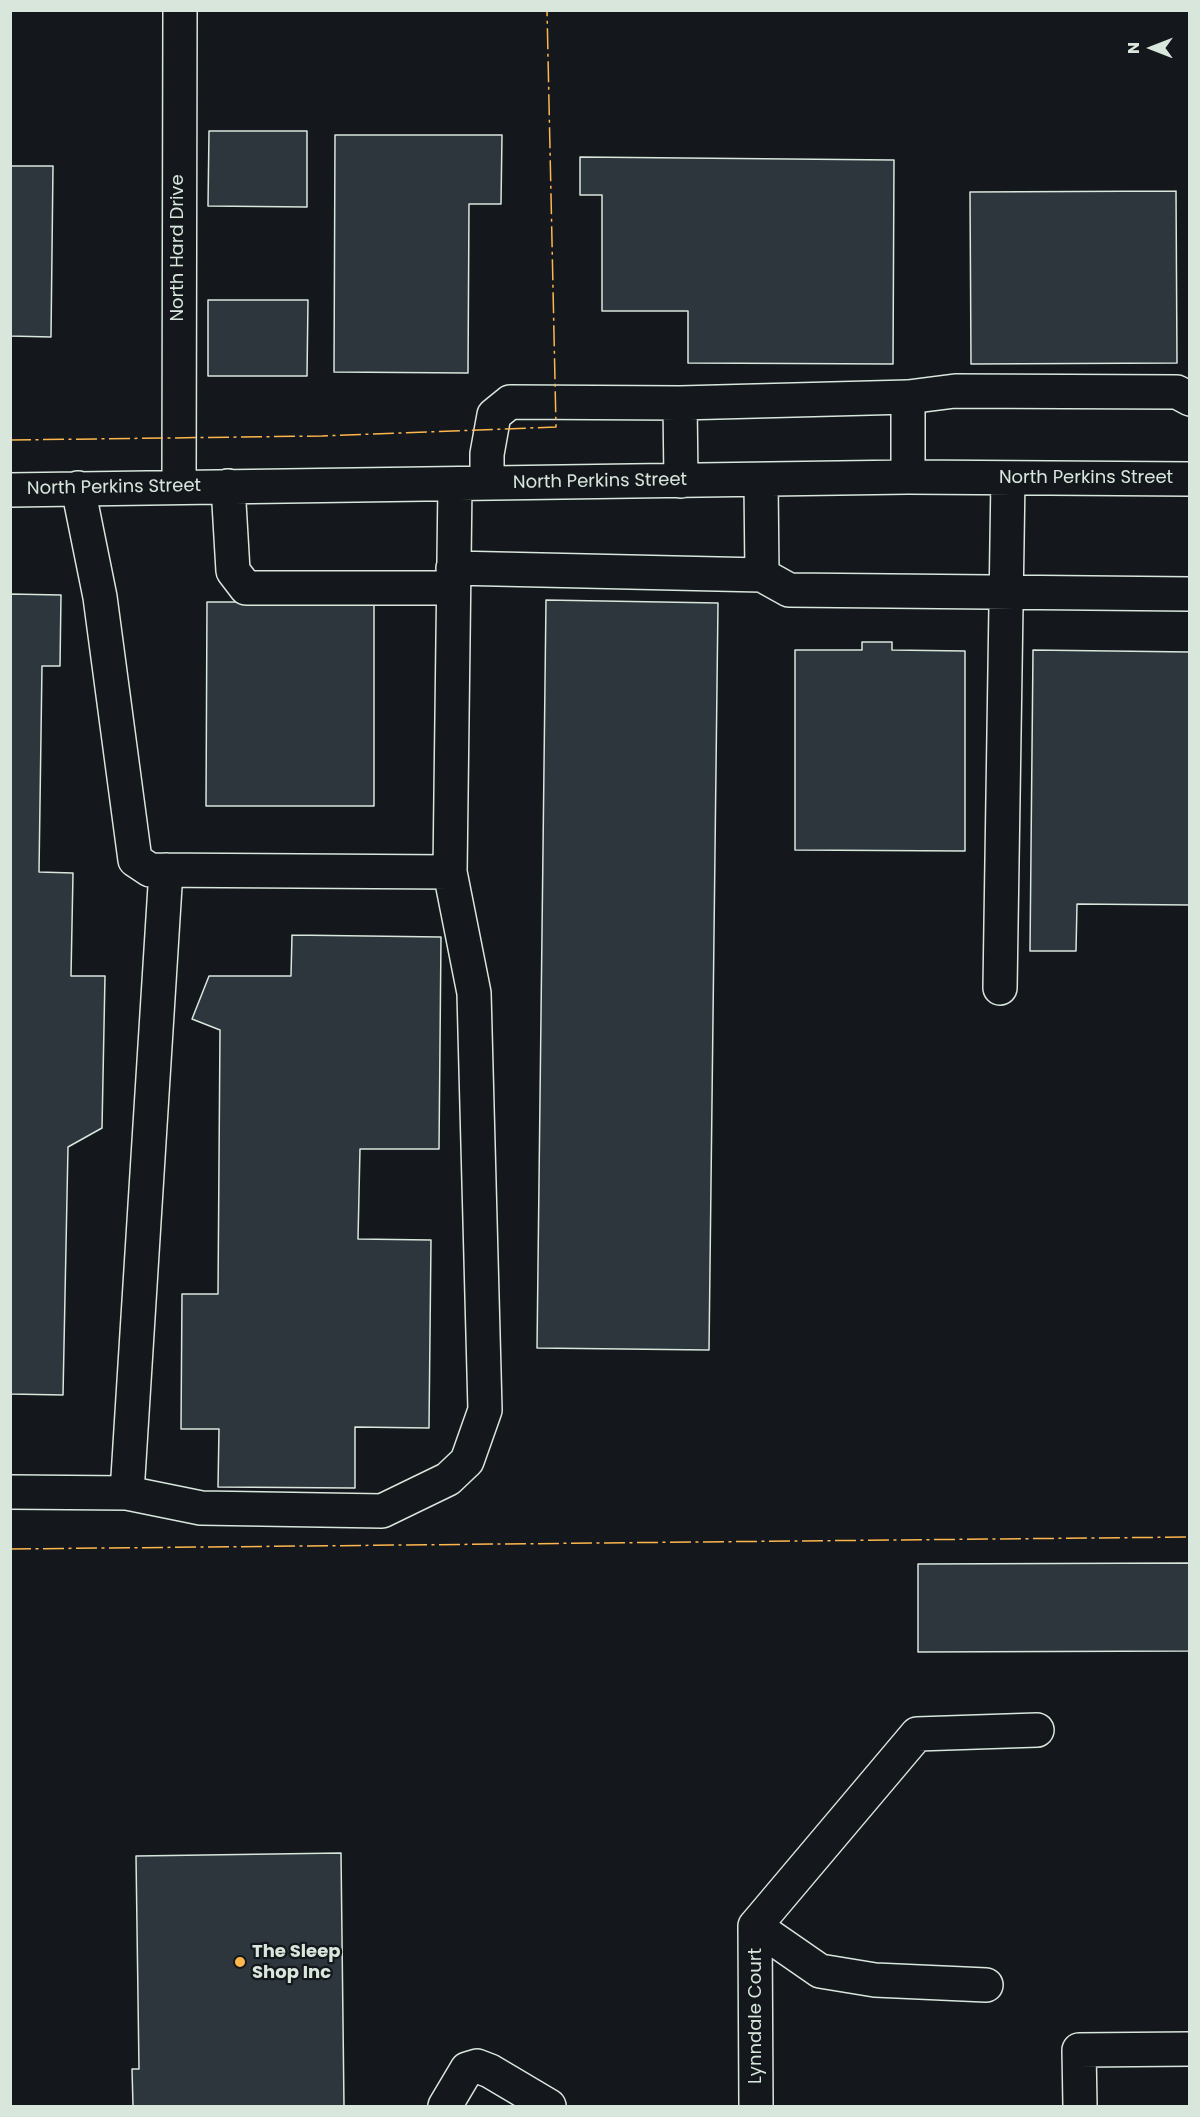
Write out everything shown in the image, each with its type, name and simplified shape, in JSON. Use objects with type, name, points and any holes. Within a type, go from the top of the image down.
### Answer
[{"type":"street","name":"North Hard Drive","points":[[179,486],[180,10]]},
{"type":"street","points":[[487,483],[487,454],[494,415],[510,402],[680,403],[908,397],[955,391],[1177,392],[1190,399]]},
{"type":"street","points":[[908,397],[909,477]]},
{"type":"street","points":[[680,403],[681,481]]},
{"type":"street","name":"North Perkins Street","points":[[10,490],[179,486],[761,481],[909,477],[1190,479]]},
{"type":"street","points":[[1000,988],[1008,478]]},
{"type":"street","points":[[761,481],[762,574]]},
{"type":"street","points":[[10,1492],[127,1493],[201,1508],[382,1510],[448,1479],[467,1461],[485,1410],[474,993],[450,872],[455,484]]},
{"type":"street","points":[[228,486],[233,571],[246,588],[453,578],[762,574],[789,590],[1190,594]]},
{"type":"street","points":[[78,488],[100,597],[135,860],[150,870],[450,872]]},
{"type":"street","points":[[127,1493],[166,870]]},
{"type":"street","points":[[986,1985],[874,1980],[820,1971],[755,1926],[917,1734],[1037,1730]]},
{"type":"street","name":"Lynndale Court","points":[[755,1926],[756,2106]]},
{"type":"street","points":[[1080,2106],[1080,2050],[1190,2049]]},
{"type":"street","points":[[445,2106],[467,2069],[477,2066],[490,2071],[549,2106]]},
{"type":"building","points":[[209,131],[307,131],[307,207],[208,206]]},
{"type":"building","points":[[335,135],[502,135],[501,204],[469,204],[468,373],[334,372]]},
{"type":"building","points":[[580,157],[894,160],[893,364],[688,363],[688,311],[602,311],[602,195],[580,195]]},
{"type":"building","points":[[10,166],[53,166],[51,337],[10,336]]},
{"type":"building","points":[[1176,191],[1177,363],[971,364],[970,192]]},
{"type":"building","points":[[208,300],[308,300],[307,376],[208,376]]},
{"type":"building","points":[[10,594],[61,595],[60,666],[42,666],[39,872],[73,873],[71,976],[105,976],[102,1128],[68,1147],[63,1395],[10,1394]]},
{"type":"building","points":[[546,600],[718,603],[709,1350],[537,1348]]},
{"type":"building","points":[[207,602],[374,602],[374,806],[206,806]]},
{"type":"building","points":[[862,642],[892,642],[892,650],[965,651],[965,851],[795,850],[795,650],[862,650]]},
{"type":"building","points":[[1033,650],[1190,652],[1190,905],[1077,904],[1076,951],[1030,951]]},
{"type":"building","points":[[292,935],[441,937],[439,1149],[360,1149],[358,1239],[431,1240],[429,1428],[355,1427],[355,1488],[218,1487],[219,1429],[181,1429],[182,1294],[218,1294],[220,1030],[192,1019],[209,976],[291,976]]},
{"type":"building","points":[[1190,1563],[1190,1651],[918,1652],[918,1564]]},
{"type":"building","name":"The Sleep Shop Inc","points":[[341,1853],[344,2106],[133,2106],[132,2069],[139,2069],[136,1856]]},
{"type":"power","points":[[10,440],[322,436],[556,427],[547,10]]},
{"type":"power","points":[[10,1549],[1190,1537]]},
{"type":"place","name":"The Sleep Shop Inc","points":[[240,1962]]}]
